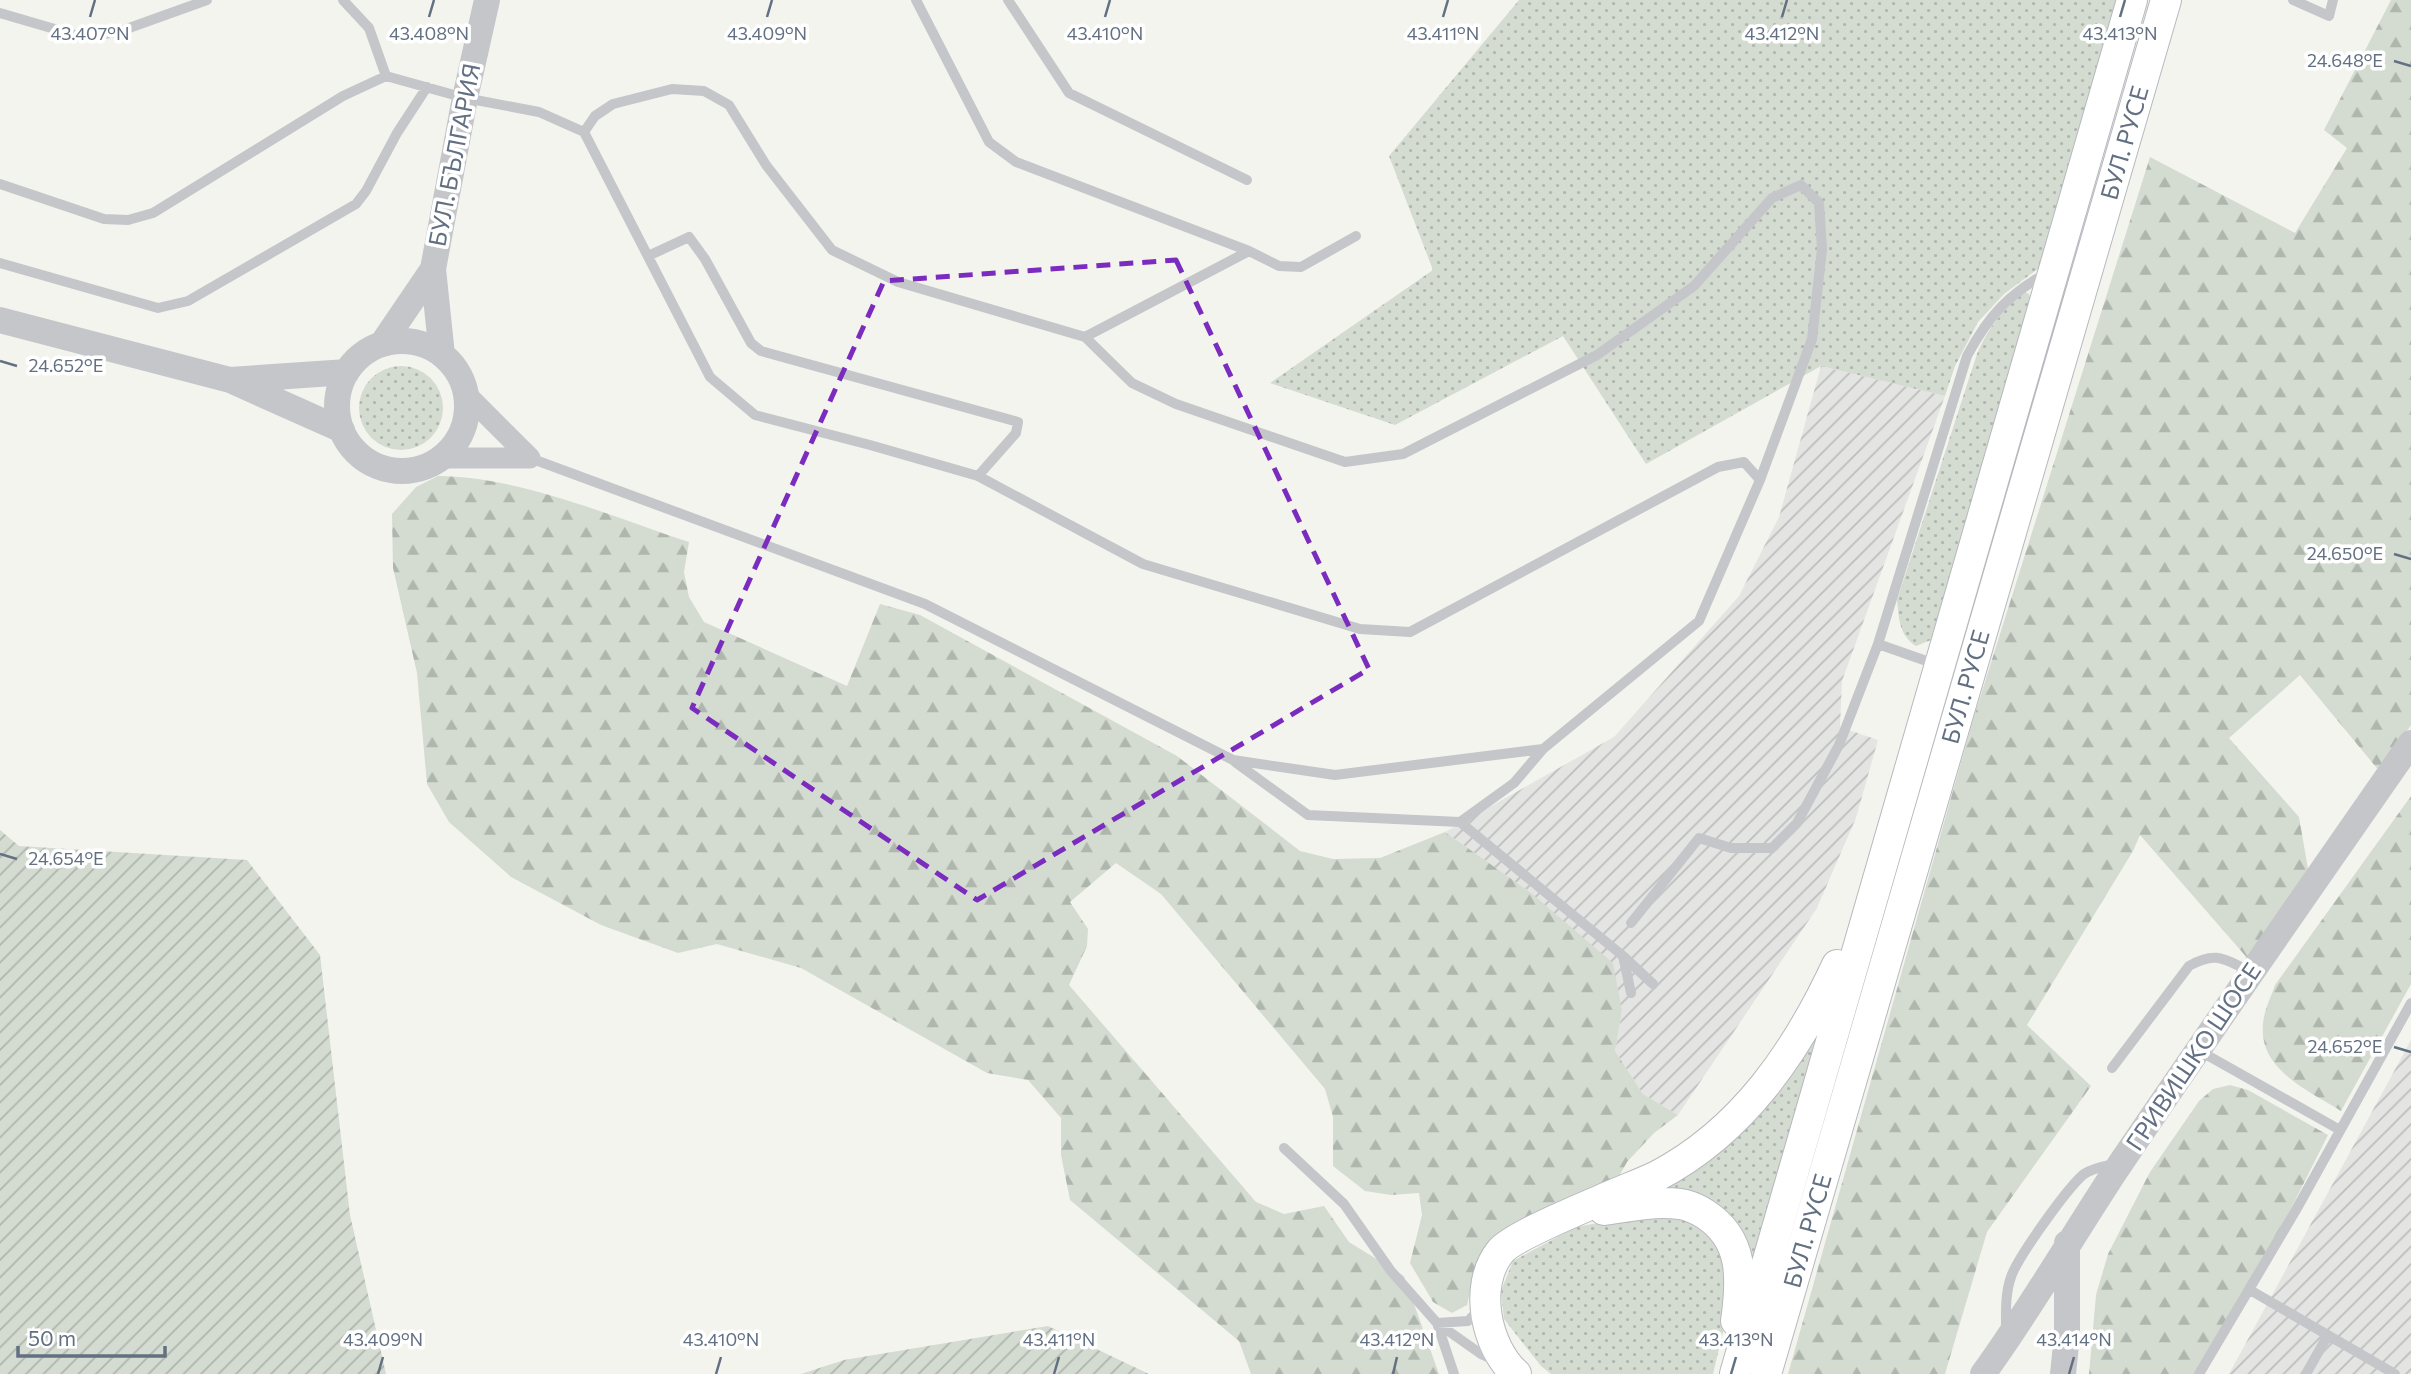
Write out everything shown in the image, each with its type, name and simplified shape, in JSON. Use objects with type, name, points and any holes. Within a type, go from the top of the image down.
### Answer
[{"type":"main road","name":"БУЛ. РУСЕ","points":[[1735,1374],[2132,0]]},
{"type":"main road","name":"БУЛ. РУСЕ","points":[[1766,1374],[2166,0]]},
{"type":"main road","points":[[1512,1370],[1497,1351],[1486,1303],[1486,1286],[1490,1271],[1501,1249],[1569,1214],[1658,1175],[1710,1142],[1753,1101],[1772,1078],[1816,1010],[1879,873]]},
{"type":"main road","points":[[1569,1214],[1662,1203],[1683,1204],[1713,1219],[1734,1246],[1738,1263],[1740,1299],[1729,1374]]},
{"type":"street","name":"БУЛ. БЪЛГАРИЯ","points":[[433,269],[465,98],[487,0]]},
{"type":"street","points":[[382,344],[433,269]]},
{"type":"street","points":[[433,269],[442,355]]},
{"type":"street","points":[[0,320],[230,380],[342,430]]},
{"type":"street","points":[[466,394],[466,416],[461,434],[442,458],[419,469],[388,470],[362,457],[342,430],[338,416],[340,388],[347,372],[364,354],[382,344],[403,341],[424,345],[442,355],[455,369],[466,394],[530,458]]},
{"type":"street","points":[[230,380],[347,372]]},
{"type":"street","points":[[442,458],[530,458]]},
{"type":"street","name":"ГРИВИШКО ШОСЕ","points":[[1983,1374],[2006,1343],[2067,1243],[2411,743]]},
{"type":"street","points":[[2063,1374],[2067,1335],[2067,1243]]},
{"type":"lane","points":[[0,13],[82,37],[118,32],[206,0]]},
{"type":"lane","points":[[343,0],[369,28],[386,76]]},
{"type":"lane","points":[[916,0],[989,142],[1016,162],[1249,251],[1279,266],[1300,267],[1356,236]]},
{"type":"lane","points":[[1008,0],[1069,93],[1247,180]]},
{"type":"lane","points":[[2293,0],[2329,16],[2333,0]]},
{"type":"lane","points":[[0,184],[104,219],[128,220],[153,213],[343,96],[386,76],[465,98],[540,112],[584,132],[710,377],[755,415],[978,476],[1143,564],[1360,629],[1410,632],[1718,467],[1744,462],[1760,480]]},
{"type":"lane","points":[[0,263],[158,309],[188,301],[356,204],[427,87]]},
{"type":"lane","points":[[584,132],[595,116],[612,104],[672,89],[704,91],[729,105],[766,165],[832,250],[898,282],[1085,337],[1132,383],[1175,404],[1345,462],[1403,454],[1597,355],[1694,286],[1772,198],[1801,185],[1819,202],[1822,249],[1812,339],[1760,480],[1699,621],[1543,749],[1514,783],[1460,822]]},
{"type":"lane","points":[[648,256],[690,237],[751,343],[761,351],[1018,422],[1016,433],[978,476]]},
{"type":"lane","points":[[1085,337],[1249,251]]},
{"type":"lane","points":[[1631,923],[1699,838],[1731,848],[1772,848],[1797,823],[1839,745],[1878,644],[1967,356],[1982,328],[2008,298],[2054,269]]},
{"type":"lane","points":[[530,458],[925,604],[1233,761],[1308,815],[1460,822],[1623,956],[1653,985]]},
{"type":"lane","points":[[1878,644],[1940,665]]},
{"type":"lane","points":[[1233,761],[1335,775],[1543,749]]},
{"type":"lane","points":[[1623,956],[1631,993]]},
{"type":"lane","points":[[2112,1068],[2189,966],[2204,958],[2218,957],[2252,972]]},
{"type":"lane","points":[[2199,1374],[2250,1290],[2411,1003]]},
{"type":"lane","points":[[2198,1050],[2340,1130]]},
{"type":"lane","points":[[1284,1148],[1344,1204],[1391,1271],[1437,1323],[1481,1354],[1512,1370]]},
{"type":"lane","points":[[2006,1343],[2006,1298],[2017,1261],[2085,1173],[2122,1163]]},
{"type":"lane","points":[[2250,1290],[2395,1374]]},
{"type":"lane","points":[[1437,1323],[1468,1321],[1486,1303]]},
{"type":"lane","points":[[1437,1323],[1454,1374]]},
{"type":"lane","points":[[2306,1374],[2328,1335]]},
{"type":"highlighted area","points":[[1176,260],[1369,669],[977,900],[692,708],[884,281]]},
{"type":"shaded area","points":[[1821,366],[1945,396],[1842,681],[1840,727],[1878,740],[1856,818],[1817,908],[1678,1115],[1643,1094],[1615,1051],[1622,1011],[1530,892],[1445,832],[1614,737],[1739,596],[1779,517]]},
{"type":"shaded area","points":[[2411,1040],[2411,1374],[2229,1374]]},
{"type":"green space","points":[[1519,0],[2122,0],[2043,265],[2004,294],[1978,322],[1955,366],[1945,396],[1821,366],[1646,464],[1563,336],[1395,425],[1270,383],[1433,270],[1389,156]]},
{"type":"green space","points":[[2391,0],[2411,0],[2411,725],[2380,772],[2300,675],[2229,738],[2299,817],[2308,869],[2249,960],[2140,835],[2133,851],[2027,1025],[2091,1086],[1987,1232],[1945,1374],[1788,1374],[1973,720],[2150,157],[2295,233],[2347,148],[2324,130]]},
{"type":"green space","points":[[2023,292],[2028,293],[2031,298],[2029,307],[1931,640],[1916,646],[1903,632],[1897,600],[1977,354],[1996,320]]},
{"type":"green space","points":[[401,366],[417,369],[431,378],[440,392],[443,408],[440,424],[431,438],[417,447],[401,450],[385,447],[371,438],[362,424],[359,408],[362,392],[371,378],[385,369]]},
{"type":"green space","points":[[438,476],[470,478],[533,490],[689,542],[684,572],[689,597],[704,622],[847,686],[880,604],[920,615],[1177,756],[1300,851],[1333,859],[1380,858],[1445,832],[1530,892],[1613,963],[1622,1011],[1615,1051],[1643,1094],[1678,1115],[1654,1133],[1627,1162],[1612,1189],[1496,1240],[1471,1287],[1467,1305],[1452,1313],[1433,1302],[1410,1263],[1422,1215],[1419,1193],[1391,1195],[1365,1191],[1333,1166],[1333,1117],[1325,1089],[1161,894],[1116,863],[1070,902],[1088,929],[1087,946],[1069,985],[1256,1202],[1284,1214],[1324,1206],[1349,1242],[1404,1276],[1439,1374],[1251,1374],[1239,1341],[1070,1200],[1061,1155],[1061,1118],[1028,1080],[987,1073],[801,968],[717,944],[678,953],[601,925],[511,877],[449,822],[427,784],[417,673],[393,568],[392,514],[416,487]]},
{"type":"green space","points":[[2411,796],[2411,984],[2341,1111],[2298,1085],[2274,1063],[2263,1035],[2264,1017],[2275,985]]},
{"type":"green space","points":[[0,830],[19,846],[247,860],[320,955],[350,1215],[386,1374],[0,1374]]},
{"type":"green space","points":[[1821,1022],[1749,1280],[1736,1228],[1629,1196]]},
{"type":"green space","points":[[2230,1085],[2248,1090],[2328,1135],[2250,1290],[2198,1374],[2089,1374],[2096,1295],[2108,1254],[2150,1172],[2199,1101],[2213,1089]]},
{"type":"green space","points":[[1663,1211],[1693,1217],[1717,1236],[1731,1298],[1713,1374],[1551,1374],[1541,1366],[1504,1319],[1501,1291],[1513,1261],[1576,1227]]},
{"type":"green space","points":[[1048,1326],[1149,1374],[801,1374],[844,1360]]}]
